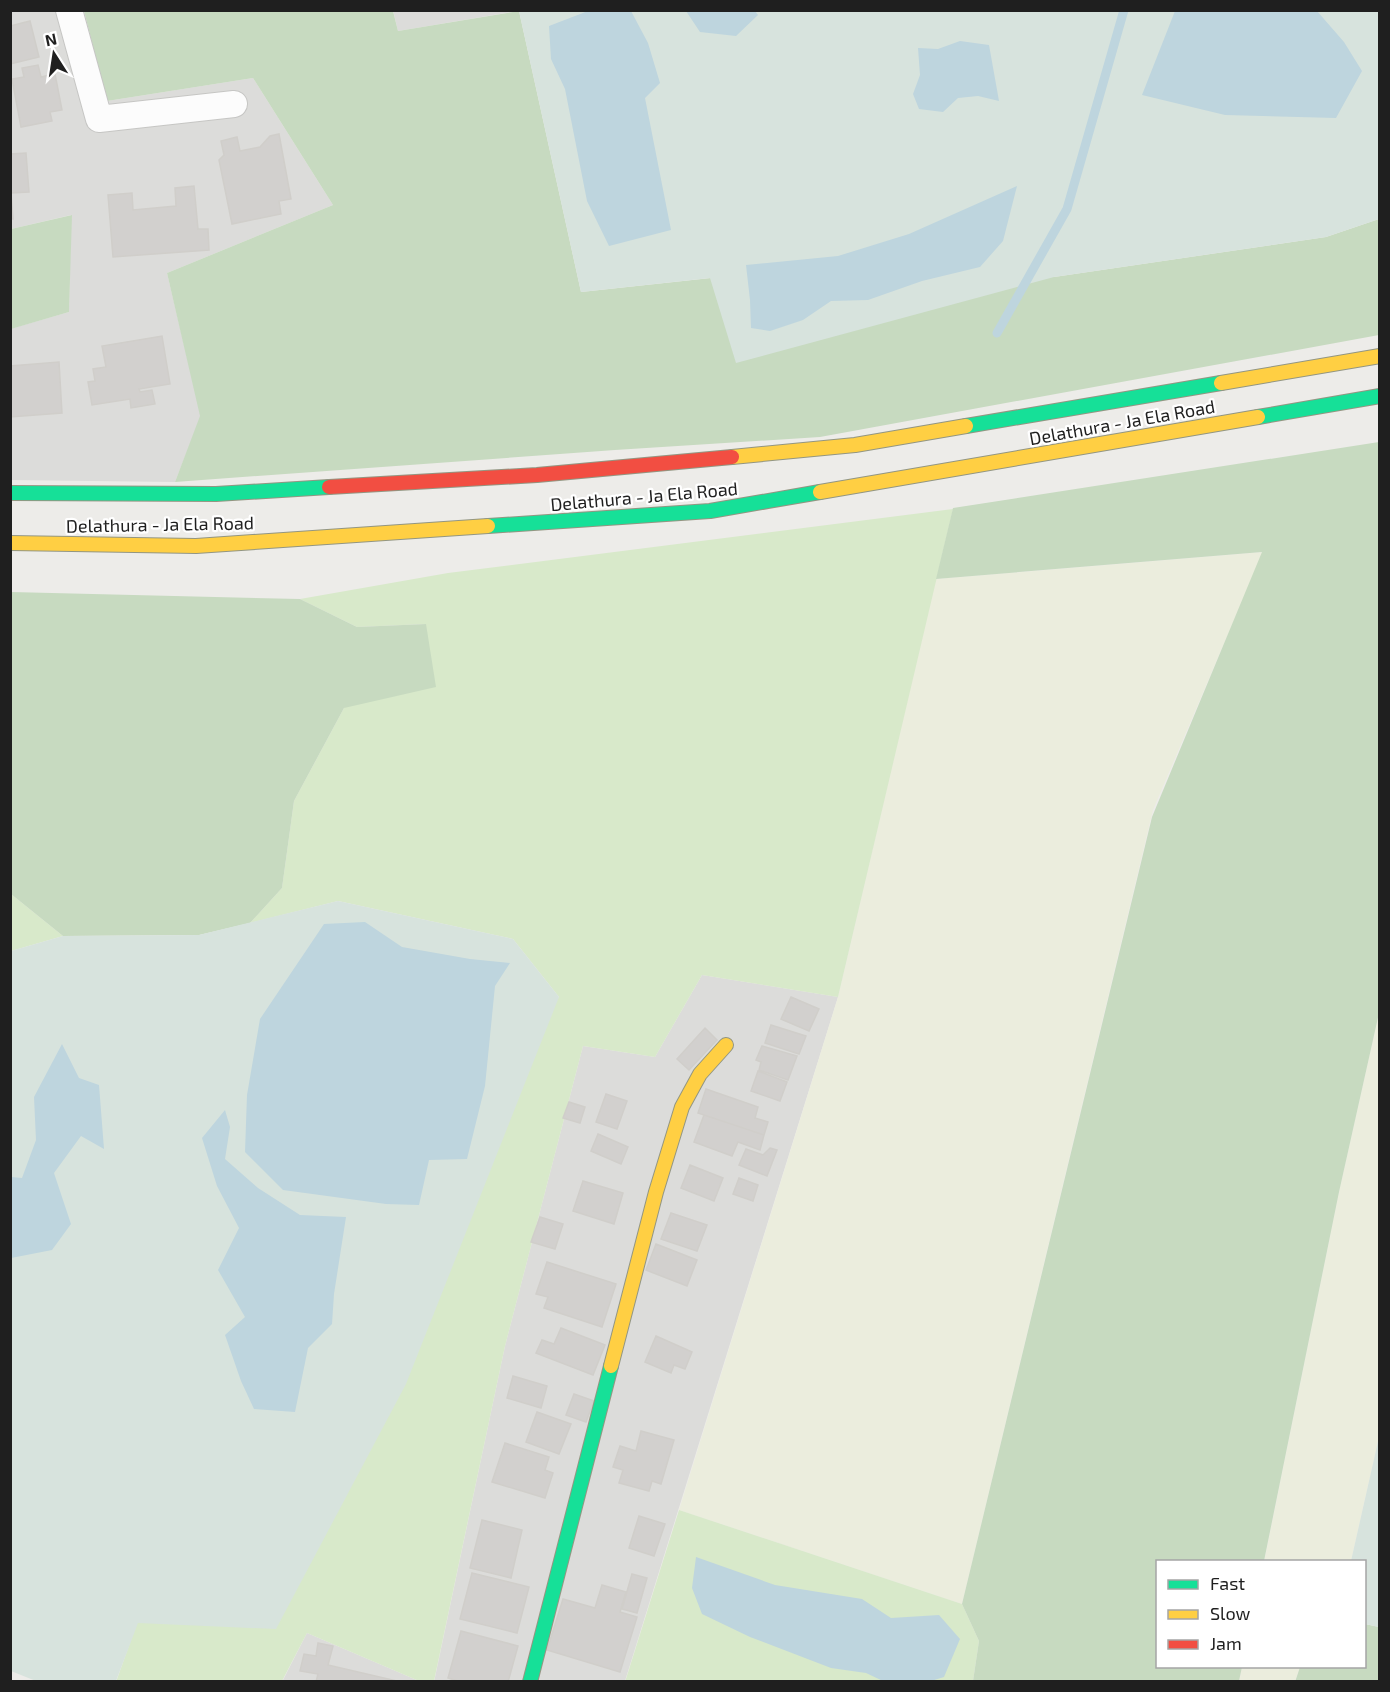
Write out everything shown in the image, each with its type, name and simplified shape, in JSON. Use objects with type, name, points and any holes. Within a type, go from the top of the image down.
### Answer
[{"type":"main road","name":"Delathura - Ja Ela Road","points":[[10,493],[216,494],[537,475],[855,446],[1380,356]]},
{"type":"main road","name":"Delathura - Ja Ela Road","points":[[10,543],[196,546],[710,511],[1380,396]]},
{"type":"main road","points":[[530,1682],[656,1192],[682,1107],[700,1074],[726,1045]]},
{"type":"street","points":[[69,10],[99,119],[234,104]]},
{"type":"shaded area","points":[[393,10],[518,11],[398,31]]},
{"type":"shaded area","points":[[11,11],[84,11],[107,101],[253,78],[333,205],[167,273],[201,416],[175,482],[11,480],[10,329],[69,312],[71,215],[11,229]]},
{"type":"shaded area","points":[[519,11],[1378,11],[1379,219],[1326,237],[1054,277],[736,363],[710,278],[581,292]]},
{"type":"shaded area","points":[[338,901],[513,939],[559,997],[406,1384],[276,1629],[138,1623],[116,1681],[36,1681],[11,1671],[11,951],[63,936],[199,935]]},
{"type":"shaded area","points":[[702,975],[838,997],[625,1681],[434,1682],[505,1346],[583,1046],[655,1057]]},
{"type":"shaded area","points":[[1379,1437],[1380,1627],[1366,1624],[1366,1560],[1351,1560]]},
{"type":"shaded area","points":[[307,1633],[419,1681],[282,1682]]},
{"type":"green space","points":[[84,11],[393,11],[398,31],[519,11],[581,292],[711,278],[1054,277],[1326,237],[1379,219],[1379,335],[820,437],[175,482],[200,416],[167,273],[333,205],[253,78],[107,101]]},
{"type":"green space","points":[[72,215],[69,312],[11,329],[11,229]]},
{"type":"green space","points":[[1379,442],[1379,1013],[1339,1192],[1264,1560],[1156,1560],[1156,1668],[1242,1668],[1239,1681],[973,1681],[979,1641],[962,1604],[1152,817],[1262,552],[936,579],[953,508]]},
{"type":"green space","points":[[953,509],[838,997],[702,975],[655,1057],[583,1046],[505,1346],[434,1681],[419,1681],[307,1633],[282,1681],[116,1682],[137,1623],[559,997],[513,939],[338,901],[250,923],[282,888],[294,801],[344,708],[426,624],[357,627],[300,599],[448,573]]},
{"type":"green space","points":[[1263,552],[1153,810],[962,1604],[679,1510],[838,997],[936,579]]},
{"type":"green space","points":[[11,592],[300,599],[357,627],[426,624],[436,687],[344,708],[294,801],[282,888],[250,923],[199,935],[63,936],[11,894]]},
{"type":"green space","points":[[11,894],[63,936],[11,951]]},
{"type":"green space","points":[[1379,1013],[1379,1437],[1351,1560],[1264,1560],[1339,1192]]},
{"type":"green space","points":[[679,1510],[962,1604],[979,1641],[973,1681],[625,1682]]},
{"type":"green space","points":[[1366,1624],[1379,1627],[1379,1681],[1295,1682],[1300,1668],[1366,1668]]},
{"type":"green space","points":[[1242,1668],[1300,1668],[1295,1681],[1239,1682]]},
{"type":"water","points":[[588,11],[631,11],[648,43],[660,83],[645,98],[671,230],[609,246],[587,201],[565,89],[551,59],[549,26]]},
{"type":"water","points":[[686,11],[755,11],[758,15],[736,36],[700,32]]},
{"type":"water","points":[[1175,11],[1317,11],[1344,42],[1362,71],[1336,118],[1225,115],[1142,95]]},
{"type":"water","points":[[960,41],[989,45],[999,101],[978,96],[958,98],[943,112],[919,109],[913,94],[920,75],[918,48],[938,49]]},
{"type":"water","points":[[1017,186],[1003,241],[980,267],[922,281],[868,300],[831,301],[803,320],[770,331],[751,328],[746,265],[838,256],[909,234]]},
{"type":"water","points":[[365,922],[402,947],[470,959],[510,963],[495,986],[485,1086],[467,1159],[429,1160],[419,1205],[386,1204],[283,1190],[245,1152],[247,1095],[260,1019],[324,924]]},
{"type":"water","points":[[62,1044],[79,1078],[99,1085],[104,1149],[81,1136],[54,1173],[71,1224],[52,1250],[11,1258],[11,1177],[22,1178],[36,1140],[34,1097]]},
{"type":"water","points":[[225,1110],[230,1127],[225,1159],[258,1188],[300,1215],[346,1217],[334,1294],[332,1324],[308,1348],[295,1412],[254,1409],[241,1381],[225,1335],[245,1317],[218,1270],[239,1228],[217,1186],[202,1138]]},
{"type":"water","points":[[696,1557],[775,1585],[862,1599],[891,1618],[939,1615],[960,1639],[944,1677],[931,1681],[883,1681],[866,1673],[831,1668],[750,1637],[702,1614],[692,1588]]},
{"type":"building","points":[[30,21],[39,57],[10,64],[10,26]]},
{"type":"building","points":[[38,65],[41,77],[55,74],[62,110],[50,112],[52,121],[21,127],[12,79],[24,77],[22,68]]},
{"type":"building","points":[[279,134],[291,199],[279,201],[281,214],[232,224],[219,160],[224,155],[221,141],[237,137],[240,151],[260,147],[270,136]]},
{"type":"building","points":[[26,153],[29,192],[11,193],[13,219],[10,219],[10,154]]},
{"type":"building","points":[[194,186],[198,229],[208,229],[209,250],[113,257],[108,195],[132,193],[133,210],[176,206],[175,188]]},
{"type":"building","points":[[162,336],[170,384],[139,389],[140,392],[152,390],[155,404],[131,408],[130,399],[92,405],[88,382],[95,381],[93,369],[106,367],[102,346]]},
{"type":"building","points":[[59,362],[62,413],[10,417],[10,366]]},
{"type":"building","points":[[791,997],[819,1009],[809,1031],[781,1019]]},
{"type":"building","points":[[771,1025],[806,1036],[799,1054],[765,1043]]},
{"type":"building","points":[[705,1028],[717,1040],[689,1070],[677,1059]]},
{"type":"building","points":[[762,1046],[797,1056],[788,1080],[759,1070],[761,1062],[756,1060]]},
{"type":"building","points":[[758,1071],[787,1082],[780,1101],[751,1091]]},
{"type":"building","points":[[706,1089],[758,1107],[755,1118],[768,1122],[764,1135],[698,1113]]},
{"type":"building","points":[[606,1094],[627,1101],[617,1129],[596,1122]]},
{"type":"building","points":[[569,1102],[585,1107],[580,1123],[563,1118]]},
{"type":"building","points":[[704,1115],[764,1135],[760,1150],[738,1142],[732,1156],[694,1142]]},
{"type":"building","points":[[598,1134],[628,1147],[621,1164],[591,1151]]},
{"type":"building","points":[[770,1148],[777,1150],[767,1176],[739,1165],[746,1149],[763,1155]]},
{"type":"building","points":[[690,1165],[723,1178],[714,1201],[681,1188]]},
{"type":"building","points":[[739,1178],[758,1185],[753,1201],[733,1194]]},
{"type":"building","points":[[583,1181],[623,1193],[614,1224],[573,1211]]},
{"type":"building","points":[[671,1213],[707,1225],[697,1251],[661,1239]]},
{"type":"building","points":[[540,1217],[563,1224],[555,1249],[531,1242]]},
{"type":"building","points":[[656,1244],[697,1260],[687,1286],[646,1270]]},
{"type":"building","points":[[547,1262],[616,1284],[602,1327],[544,1308],[548,1297],[536,1294]]},
{"type":"building","points":[[561,1328],[605,1345],[593,1375],[536,1353],[542,1340],[554,1344]]},
{"type":"building","points":[[656,1336],[692,1352],[685,1369],[674,1365],[671,1373],[645,1362]]},
{"type":"building","points":[[513,1376],[547,1386],[541,1408],[507,1398]]},
{"type":"building","points":[[574,1394],[594,1401],[586,1422],[566,1415]]},
{"type":"building","points":[[537,1412],[571,1424],[559,1454],[526,1442]]},
{"type":"building","points":[[641,1431],[674,1440],[661,1484],[652,1481],[649,1491],[619,1483],[623,1470],[613,1467],[620,1446],[636,1451]]},
{"type":"building","points":[[505,1443],[549,1457],[545,1470],[553,1473],[545,1498],[492,1482]]},
{"type":"building","points":[[639,1516],[665,1524],[654,1556],[629,1548]]},
{"type":"building","points":[[482,1520],[522,1530],[511,1578],[470,1568]]},
{"type":"building","points":[[472,1573],[529,1587],[517,1633],[460,1619]]},
{"type":"building","points":[[632,1574],[647,1578],[637,1613],[622,1609]]},
{"type":"building","points":[[602,1585],[626,1592],[620,1612],[637,1617],[620,1672],[547,1650],[563,1599],[595,1608]]},
{"type":"building","points":[[461,1631],[518,1646],[508,1682],[461,1682],[448,1678]]},
{"type":"building","points":[[318,1643],[333,1646],[328,1665],[401,1682],[316,1682],[318,1674],[300,1671],[304,1654],[316,1656]]},
{"type":"waterway","points":[[997,333],[1067,209],[1124,10]]},
{"type":"traffic: fast","points":[[966,426],[1221,383]]},
{"type":"traffic: fast","points":[[1258,417],[1380,396]]},
{"type":"traffic: fast","points":[[10,493],[216,494],[329,487]]},
{"type":"traffic: fast","points":[[488,526],[710,511],[820,492]]},
{"type":"traffic: fast","points":[[530,1682],[611,1366]]},
{"type":"traffic: slow","points":[[1221,383],[1380,356]]},
{"type":"traffic: slow","points":[[820,492],[1258,417]]},
{"type":"traffic: slow","points":[[732,457],[855,445],[966,426]]},
{"type":"traffic: slow","points":[[10,543],[196,546],[488,526]]},
{"type":"traffic: slow","points":[[611,1366],[656,1192],[682,1107],[700,1074],[726,1045]]},
{"type":"traffic: jam","points":[[329,487],[537,475],[732,457]]}]
